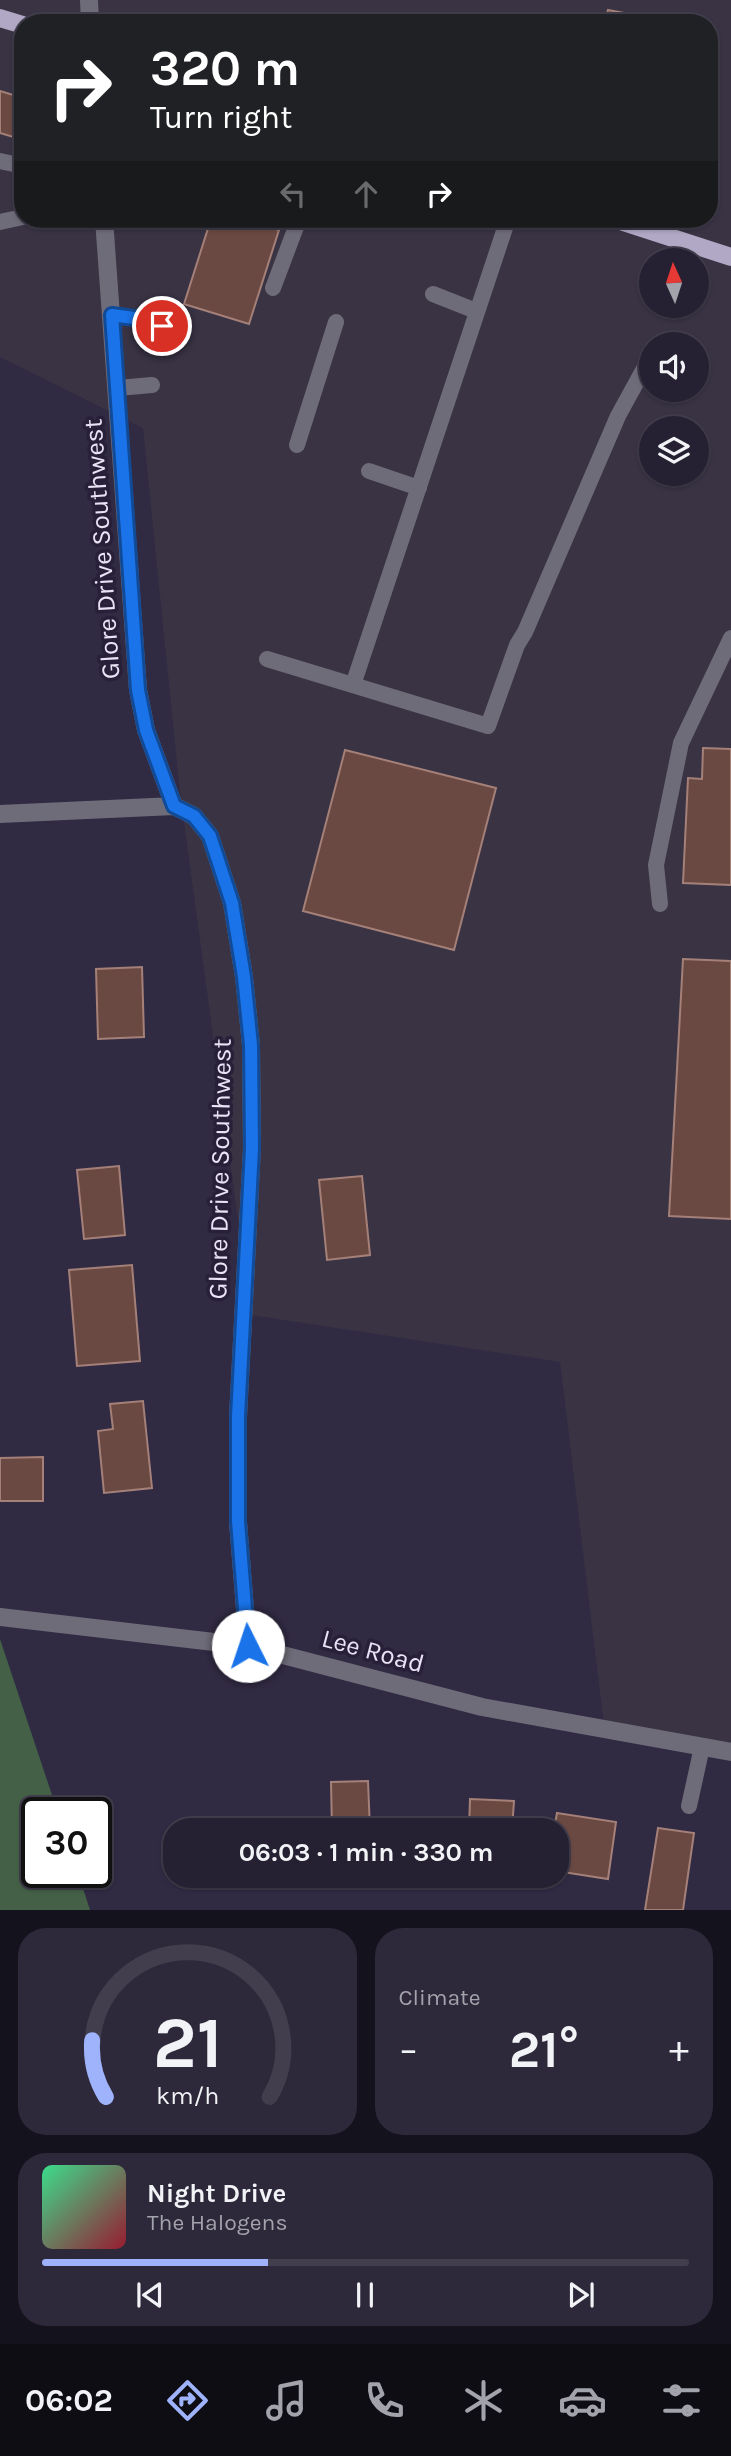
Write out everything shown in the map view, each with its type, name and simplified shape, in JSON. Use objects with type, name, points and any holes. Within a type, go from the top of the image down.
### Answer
[{"type":"main road","points":[[642,228],[731,257]]},
{"type":"street","name":"Glore Drive Southwest","points":[[105,228],[138,690],[146,730],[174,806],[194,816],[210,836],[232,903],[251,1045],[252,1148],[238,1417],[238,1521],[248,1646]]},
{"type":"street","points":[[0,814],[174,806]]},
{"type":"street","name":"Lee Road","points":[[0,1617],[248,1646],[482,1707],[731,1752]]},
{"type":"lane","points":[[274,288],[296,228]]},
{"type":"lane","points":[[353,685],[505,228]]},
{"type":"lane","points":[[433,294],[476,310]]},
{"type":"lane","points":[[112,315],[141,319],[162,326]]},
{"type":"lane","points":[[296,445],[336,322]]},
{"type":"lane","points":[[267,659],[488,726],[517,645],[618,416],[639,378]]},
{"type":"lane","points":[[118,388],[152,385]]},
{"type":"lane","points":[[369,471],[419,488]]},
{"type":"lane","points":[[660,904],[656,865],[681,743],[731,638]]},
{"type":"lane","points":[[689,1806],[702,1747]]},
{"type":"shaded area","points":[[0,0],[731,0],[731,1746],[605,1734],[560,1362],[251,1315],[180,793],[143,428],[0,357]]},
{"type":"green space","points":[[0,1639],[53,1797],[21,1797],[21,1888],[83,1888],[90,1910],[0,1910]]},
{"type":"building","points":[[608,10],[630,14],[607,14]]},
{"type":"building","points":[[0,91],[14,95],[14,137],[0,133]]},
{"type":"building","points":[[208,228],[279,230],[249,324],[184,304]]},
{"type":"building","points":[[703,748],[731,749],[731,885],[683,883],[688,778],[702,779]]},
{"type":"building","points":[[345,750],[496,788],[454,950],[303,911]]},
{"type":"building","points":[[683,959],[731,961],[731,1219],[669,1216]]},
{"type":"building","points":[[142,967],[144,1037],[98,1039],[96,969]]},
{"type":"building","points":[[119,1166],[125,1235],[84,1239],[77,1170]]},
{"type":"building","points":[[362,1176],[370,1255],[327,1260],[319,1180]]},
{"type":"building","points":[[132,1265],[140,1361],[77,1366],[69,1270]]},
{"type":"building","points":[[143,1401],[152,1488],[104,1493],[98,1431],[113,1429],[110,1404]]},
{"type":"building","points":[[43,1457],[43,1501],[0,1501],[0,1458]]},
{"type":"building","points":[[368,1781],[370,1818],[332,1818],[331,1782]]},
{"type":"building","points":[[470,1799],[514,1801],[513,1818],[469,1818]]},
{"type":"building","points":[[557,1813],[616,1822],[608,1879],[569,1873],[569,1818],[556,1818]]},
{"type":"building","points":[[658,1828],[694,1833],[683,1910],[645,1910]]},
{"type":"route","points":[[162,326],[141,319],[112,315],[138,690],[146,730],[174,806],[194,816],[210,836],[232,903],[251,1045],[252,1148],[238,1417],[238,1521],[248,1646]]}]
